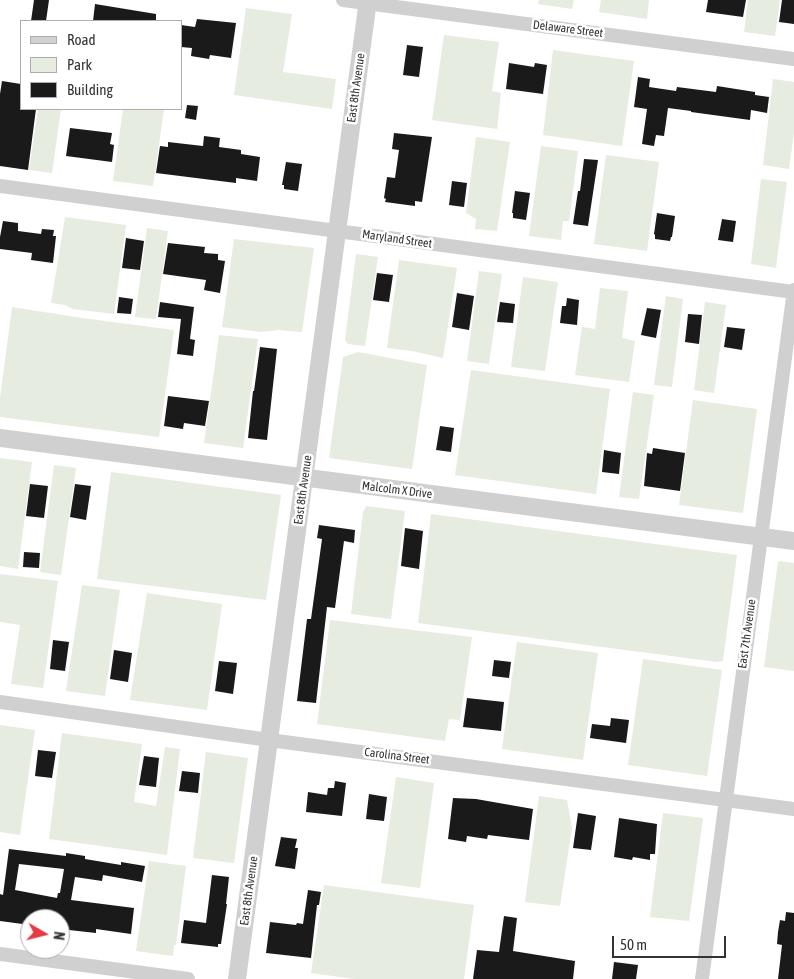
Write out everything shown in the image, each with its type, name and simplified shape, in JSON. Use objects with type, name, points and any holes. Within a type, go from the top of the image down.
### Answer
[{"type":"street","name":"Delaware Street","points":[[343,0],[794,59]]},
{"type":"street","name":"East 8th Avenue","points":[[237,979],[368,2]]},
{"type":"street","name":"Maryland Street","points":[[0,186],[794,291]]},
{"type":"street","name":"East 7th Avenue","points":[[702,979],[794,291]]},
{"type":"street","name":"Malcolm X Drive","points":[[0,438],[794,541]]},
{"type":"street","name":"Carolina Street","points":[[0,702],[269,740],[794,809]]},
{"type":"street","points":[[0,954],[188,979]]},
{"type":"green space","points":[[539,0],[574,0],[572,9],[538,4]]},
{"type":"green space","points":[[601,0],[649,0],[647,19],[599,12]]},
{"type":"green space","points":[[748,0],[780,0],[775,36],[744,32]]},
{"type":"green space","points":[[246,8],[292,14],[283,72],[336,79],[332,109],[234,95]]},
{"type":"green space","points":[[444,35],[499,42],[492,91],[501,93],[497,129],[432,120]]},
{"type":"green space","points":[[553,50],[634,61],[622,146],[543,135]]},
{"type":"green space","points":[[773,79],[794,82],[794,133],[789,169],[763,165]]},
{"type":"green space","points":[[38,110],[61,110],[52,173],[29,170]]},
{"type":"green space","points":[[123,110],[164,110],[153,186],[113,181]]},
{"type":"green space","points":[[476,137],[510,142],[497,231],[475,229],[476,219],[466,213]]},
{"type":"green space","points":[[541,146],[578,151],[569,221],[563,221],[561,240],[529,236]]},
{"type":"green space","points":[[606,155],[659,162],[647,251],[594,244]]},
{"type":"green space","points":[[761,179],[787,182],[776,268],[751,264]]},
{"type":"green space","points":[[65,217],[126,225],[114,314],[73,309],[65,305],[51,303]]},
{"type":"green space","points":[[147,228],[168,231],[156,319],[135,317]]},
{"type":"green space","points":[[234,239],[314,248],[302,332],[279,330],[261,332],[222,327]]},
{"type":"green space","points":[[356,254],[378,257],[365,346],[348,344],[345,340]]},
{"type":"green space","points":[[399,260],[457,268],[443,358],[387,348]]},
{"type":"green space","points":[[479,271],[502,274],[489,364],[467,361]]},
{"type":"green space","points":[[523,277],[558,282],[545,371],[511,367]]},
{"type":"green space","points":[[600,288],[628,291],[622,338],[635,341],[629,382],[575,375],[582,327],[595,329]]},
{"type":"green space","points":[[666,296],[683,299],[672,387],[654,385]]},
{"type":"green space","points":[[705,302],[726,305],[714,393],[694,390]]},
{"type":"green space","points":[[12,307],[174,330],[159,437],[0,417],[0,398]]},
{"type":"green space","points":[[219,335],[258,339],[243,448],[204,443]]},
{"type":"green space","points":[[358,352],[427,365],[412,469],[329,458],[343,357]]},
{"type":"green space","points":[[471,370],[610,389],[596,494],[455,475]]},
{"type":"green space","points":[[633,392],[654,395],[639,499],[619,497]]},
{"type":"green space","points":[[693,400],[757,409],[743,513],[679,505]]},
{"type":"green space","points":[[0,458],[32,462],[18,569],[0,566]]},
{"type":"green space","points":[[54,465],[76,468],[61,575],[40,572]]},
{"type":"green space","points":[[111,472],[281,495],[266,600],[97,579]]},
{"type":"green space","points":[[366,506],[405,511],[391,619],[351,614],[363,512]]},
{"type":"green space","points":[[431,514],[737,555],[723,661],[717,662],[418,623]]},
{"type":"green space","points":[[778,561],[794,563],[794,671],[764,667]]},
{"type":"green space","points":[[0,574],[58,581],[43,688],[11,684],[20,625],[0,622]]},
{"type":"green space","points":[[82,585],[120,590],[105,696],[66,691]]},
{"type":"green space","points":[[147,593],[222,604],[207,710],[130,700]]},
{"type":"green space","points":[[330,620],[472,637],[460,720],[449,719],[445,741],[317,724]]},
{"type":"green space","points":[[517,642],[598,653],[583,760],[502,749]]},
{"type":"green space","points":[[643,659],[722,670],[707,776],[628,765]]},
{"type":"green space","points":[[0,725],[35,730],[20,835],[0,832]]},
{"type":"green space","points":[[62,733],[142,744],[134,802],[156,806],[165,747],[180,749],[167,855],[49,839]]},
{"type":"green space","points":[[206,752],[248,758],[234,863],[193,858]]},
{"type":"green space","points":[[396,777],[434,783],[420,888],[381,883]]},
{"type":"green space","points":[[539,796],[567,800],[572,828],[560,906],[525,902]]},
{"type":"green space","points":[[663,813],[703,818],[689,921],[650,917]]},
{"type":"green space","points":[[149,861],[186,866],[173,956],[136,951]]},
{"type":"green space","points":[[324,885],[474,905],[464,979],[354,979],[311,973]]},
{"type":"building","points":[[34,0],[49,0],[46,20],[31,20]]},
{"type":"building","points":[[708,0],[746,0],[743,17],[706,12]]},
{"type":"building","points":[[782,0],[794,0],[794,24],[779,22]]},
{"type":"building","points":[[95,4],[156,14],[156,20],[93,20]]},
{"type":"building","points":[[197,19],[236,23],[231,58],[210,55],[209,59],[191,56],[192,48],[182,47],[182,25],[195,27]]},
{"type":"building","points":[[407,45],[423,47],[419,77],[403,75]]},
{"type":"building","points":[[509,63],[534,67],[535,63],[547,65],[543,94],[506,89]]},
{"type":"building","points":[[638,77],[650,79],[649,87],[676,91],[677,87],[716,92],[717,86],[755,92],[755,95],[769,97],[767,113],[751,110],[750,120],[668,108],[664,136],[656,135],[654,146],[642,144],[647,109],[634,107]]},
{"type":"building","points":[[2,81],[20,84],[20,110],[36,110],[28,170],[0,166],[0,94]]},
{"type":"building","points":[[187,105],[198,106],[196,120],[185,118]]},
{"type":"building","points":[[70,128],[112,133],[110,144],[114,145],[112,162],[66,156]]},
{"type":"building","points":[[394,133],[432,137],[422,202],[415,201],[415,206],[385,202],[387,177],[395,178],[399,150],[392,149]]},
{"type":"building","points":[[204,136],[220,138],[219,147],[241,150],[241,154],[260,157],[257,181],[236,178],[236,183],[156,173],[160,146],[168,147],[168,142],[203,146]]},
{"type":"building","points":[[584,159],[598,160],[588,226],[573,224]]},
{"type":"building","points":[[286,162],[302,164],[298,191],[284,189],[284,185],[282,185]]},
{"type":"building","points":[[452,181],[467,183],[464,207],[449,205]]},
{"type":"building","points":[[515,191],[530,193],[526,220],[513,218]]},
{"type":"building","points":[[657,213],[675,216],[670,241],[655,239]]},
{"type":"building","points":[[722,219],[736,221],[733,242],[718,240]]},
{"type":"building","points":[[3,221],[18,223],[18,231],[41,234],[42,229],[54,230],[53,236],[56,236],[53,263],[31,260],[32,253],[0,249]]},
{"type":"building","points":[[126,238],[144,241],[140,270],[122,268]]},
{"type":"building","points":[[168,243],[205,247],[204,253],[218,254],[218,260],[225,261],[220,293],[204,290],[206,280],[163,274]]},
{"type":"building","points":[[377,273],[393,275],[389,302],[373,300]]},
{"type":"building","points":[[457,293],[474,296],[469,330],[452,327]]},
{"type":"building","points":[[119,297],[133,299],[131,314],[117,313]]},
{"type":"building","points":[[567,298],[579,300],[577,325],[560,323],[562,306],[566,306]]},
{"type":"building","points":[[160,302],[194,307],[190,339],[195,340],[193,356],[177,354],[181,319],[158,317]]},
{"type":"building","points":[[500,302],[515,304],[513,323],[497,322]]},
{"type":"building","points":[[647,308],[661,310],[656,338],[641,335]]},
{"type":"building","points":[[688,314],[702,315],[699,344],[685,342]]},
{"type":"building","points":[[727,327],[745,329],[742,350],[724,347]]},
{"type":"building","points":[[260,347],[277,349],[267,440],[248,438]]},
{"type":"building","points":[[168,396],[209,401],[205,426],[184,423],[183,429],[164,426]]},
{"type":"building","points":[[440,426],[454,428],[451,452],[436,450]]},
{"type":"building","points":[[653,448],[685,453],[680,491],[644,486],[647,453],[652,454]]},
{"type":"building","points":[[604,450],[621,453],[619,474],[602,472]]},
{"type":"building","points":[[30,484],[48,486],[44,518],[26,516]]},
{"type":"building","points":[[75,484],[91,486],[86,520],[70,517]]},
{"type":"building","points":[[319,525],[355,530],[354,543],[344,541],[335,608],[327,607],[316,703],[297,701],[307,619],[311,619],[322,539],[317,538]]},
{"type":"building","points":[[405,528],[423,531],[419,569],[401,566]]},
{"type":"building","points":[[24,552],[40,553],[39,568],[23,567]]},
{"type":"building","points":[[53,640],[69,642],[65,671],[50,669]]},
{"type":"building","points":[[114,650],[132,653],[128,682],[110,679]]},
{"type":"building","points":[[494,660],[511,662],[509,678],[492,676]]},
{"type":"building","points":[[219,661],[237,663],[233,694],[215,691]]},
{"type":"building","points":[[467,698],[504,702],[501,731],[463,727]]},
{"type":"building","points":[[611,718],[629,720],[626,743],[590,738],[592,724],[610,726]]},
{"type":"building","points":[[38,750],[56,752],[52,778],[35,776]]},
{"type":"building","points":[[144,756],[159,758],[156,787],[139,785]]},
{"type":"building","points":[[182,771],[200,773],[198,793],[179,791]]},
{"type":"building","points":[[335,781],[346,783],[342,816],[306,812],[308,792],[327,795],[328,788],[334,788]]},
{"type":"building","points":[[369,794],[387,797],[384,821],[366,819]]},
{"type":"building","points":[[453,798],[476,799],[533,809],[529,840],[488,835],[487,839],[467,836],[466,842],[448,839]]},
{"type":"building","points":[[578,813],[596,816],[591,850],[573,848]]},
{"type":"building","points":[[619,818],[657,824],[655,854],[650,854],[650,860],[633,857],[632,860],[614,857]]},
{"type":"building","points":[[281,837],[297,839],[295,848],[298,848],[295,869],[275,866]]},
{"type":"building","points":[[9,849],[66,856],[66,853],[85,856],[85,859],[121,865],[121,862],[145,866],[142,882],[103,875],[102,881],[75,877],[71,900],[134,908],[131,934],[96,929],[96,933],[70,930],[70,909],[20,909],[20,924],[0,921],[0,894],[3,895]],"holes":[[[19,864],[64,869],[60,893],[58,893],[57,898],[15,890]]]},
{"type":"building","points":[[212,875],[229,877],[221,944],[218,944],[218,947],[181,943],[184,920],[206,923]]},
{"type":"building","points":[[308,890],[321,892],[319,905],[317,905],[311,958],[266,953],[270,922],[303,924]]},
{"type":"building","points":[[786,912],[794,913],[794,979],[778,979],[782,945],[777,944],[778,932],[780,920],[785,921]]},
{"type":"building","points":[[504,916],[517,918],[513,951],[575,961],[573,979],[473,979],[477,950],[499,952]]},
{"type":"building","points":[[614,962],[638,965],[636,979],[612,979]]}]
